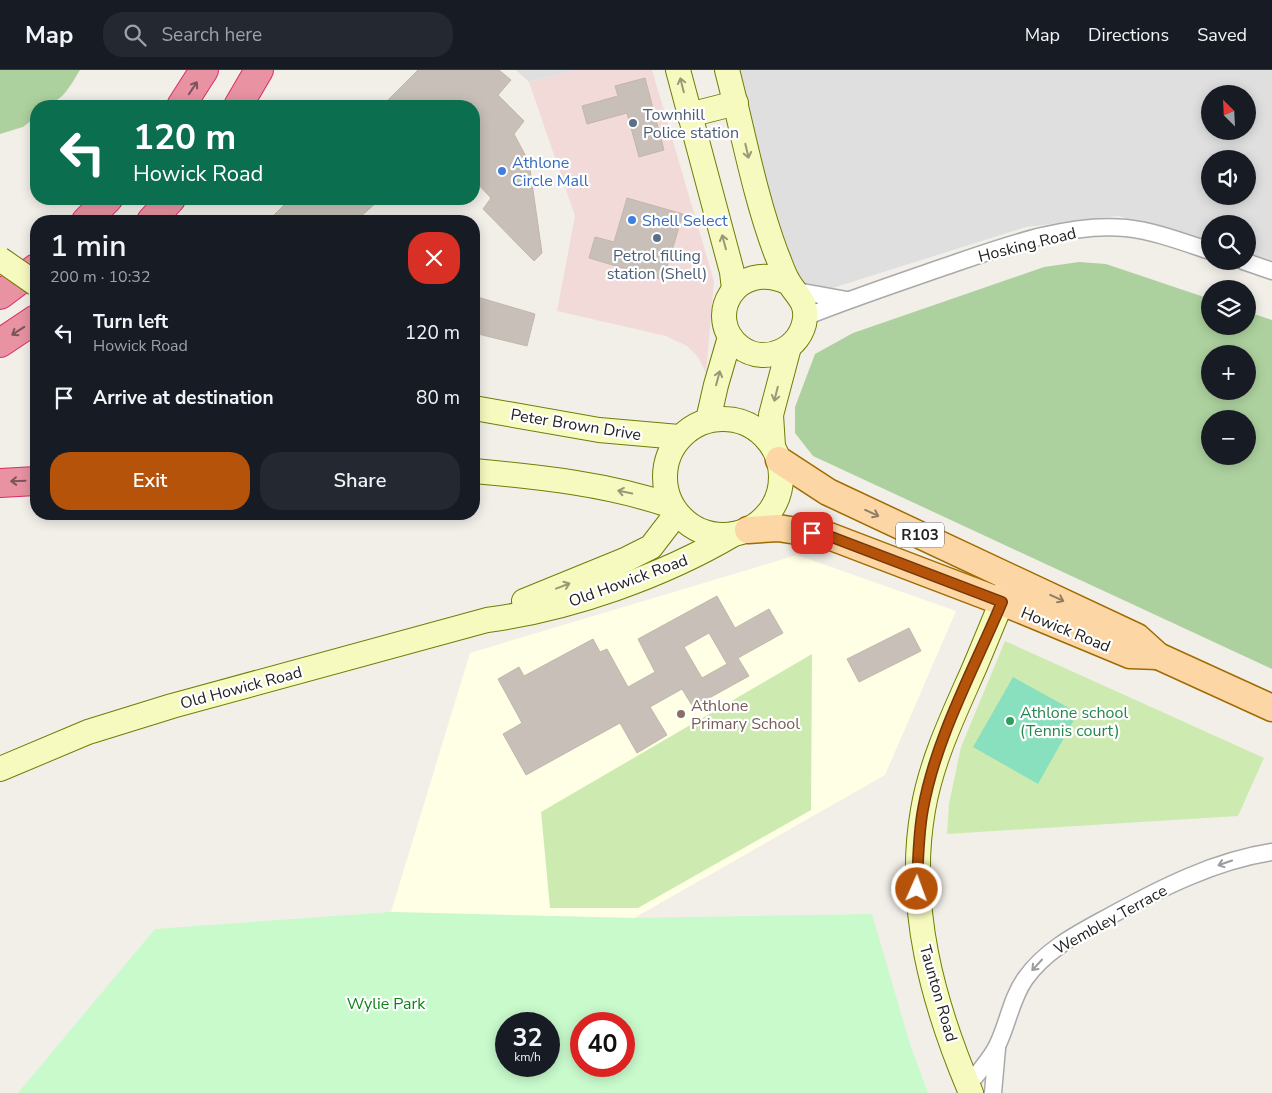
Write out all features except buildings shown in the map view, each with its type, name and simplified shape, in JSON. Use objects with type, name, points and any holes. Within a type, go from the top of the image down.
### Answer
[{"type":"highway","points":[[184,100],[204,70]]},
{"type":"highway","points":[[242,100],[259,70]]},
{"type":"highway","points":[[92,215],[102,205]]},
{"type":"highway","points":[[156,215],[166,205]]},
{"type":"highway","points":[[0,295],[30,272]]},
{"type":"highway","points":[[0,343],[30,322]]},
{"type":"highway","points":[[0,482],[30,481]]},
{"type":"main road","name":"Howick Road","points":[[776,453],[828,492],[1138,637],[1158,656],[1272,708]]},
{"type":"main road","name":"Howick Road","points":[[741,532],[778,528],[829,536],[1002,602],[1130,655],[1158,656]]},
{"type":"street","points":[[678,70],[732,272],[734,289],[725,310],[725,323],[730,337],[739,347],[751,353],[764,356],[777,354],[789,347],[800,334],[805,318],[803,303],[776,254],[757,195],[727,70]]},
{"type":"street","points":[[690,115],[736,103]]},
{"type":"street","name":"Hosking Road","points":[[805,318],[847,300],[1001,248],[1092,228],[1126,228],[1167,237],[1201,248]]},
{"type":"street","points":[[0,259],[30,280]]},
{"type":"street","points":[[1256,265],[1272,271]]},
{"type":"street","points":[[734,289],[746,280],[760,275],[775,276],[793,287]]},
{"type":"street","name":"Hosking Road","points":[[793,287],[847,300]]},
{"type":"street","points":[[708,420],[730,337]]},
{"type":"street","points":[[776,453],[771,415],[789,347]]},
{"type":"street","name":"Peter Brown Drive","points":[[480,409],[599,430],[679,437]]},
{"type":"street","name":"R103","points":[[727,418],[745,422],[761,432],[776,453],[782,477],[776,500],[762,520],[741,532],[718,535],[703,532],[688,524],[674,509],[665,488],[664,470],[669,453],[679,437],[692,426],[708,420],[727,418]]},
{"type":"street","points":[[480,472],[533,476],[611,489],[674,509]]},
{"type":"street","name":"Old Howick Road","points":[[487,620],[539,595],[627,559],[651,547],[674,509]]},
{"type":"street","name":"Old Howick Road","points":[[0,769],[88,732],[172,706],[487,620],[521,615],[562,604],[658,572],[703,553],[741,532]]},
{"type":"street","name":"Taunton Road","points":[[969,1089],[932,979],[922,935],[917,889],[919,842],[923,809],[937,758],[1012,578]]},
{"type":"street","name":"Wembley Terrace","points":[[969,1089],[997,1046],[1013,1002],[1024,980],[1048,953],[1078,934],[1154,892],[1225,862],[1272,852]]},
{"type":"street","name":"Wembley Terrace","points":[[993,1093],[997,1046]]},
{"type":"shaded area","points":[[516,70],[576,70],[529,82]]},
{"type":"shaded area","points":[[576,70],[652,70],[714,281],[706,373],[698,357],[687,346],[666,336],[557,311],[575,216],[529,82]]},
{"type":"shaded area","points":[[737,70],[1272,70],[1272,268],[1256,262],[1256,215],[1201,215],[1201,243],[1119,216],[1026,227],[820,292],[791,278]]},
{"type":"shaded area","name":"Athlone Primary School","points":[[797,555],[956,611],[885,775],[634,918],[391,912],[470,653]]},
{"type":"green space","points":[[0,70],[80,70],[58,100],[30,100],[30,122],[23,127],[0,134]]},
{"type":"green space","points":[[1079,262],[1106,264],[1201,296],[1201,335],[1256,335],[1256,315],[1272,320],[1272,669],[813,456],[795,433],[795,407],[815,354],[853,333],[1044,267]]},
{"type":"green space","points":[[1005,641],[1264,758],[1238,816],[947,834],[949,804],[961,747]]},
{"type":"green space","points":[[812,654],[811,810],[638,908],[550,908],[541,812]]},
{"type":"green space","points":[[1013,677],[1078,713],[1038,784],[973,747]]},
{"type":"green space","name":"Wylie Park","points":[[391,912],[634,918],[872,914],[910,1044],[928,1093],[18,1093],[155,929]]},
{"type":"place","name":"Townhill Police station","points":[[633,123]]},
{"type":"place","name":"Athlone Circle Mall","points":[[502,171]]},
{"type":"place","name":"Shell Select","points":[[632,220]]},
{"type":"place","name":"Petrol filling station (Shell)","points":[[657,238]]},
{"type":"place","name":"Athlone Primary School","points":[[681,714]]},
{"type":"place","name":"Athlone school (Tennis court)","points":[[1010,721]]},
{"type":"route","points":[[812,533],[829,536],[1002,602],[954,714],[929,784],[923,809],[919,842],[917,889]]}]
